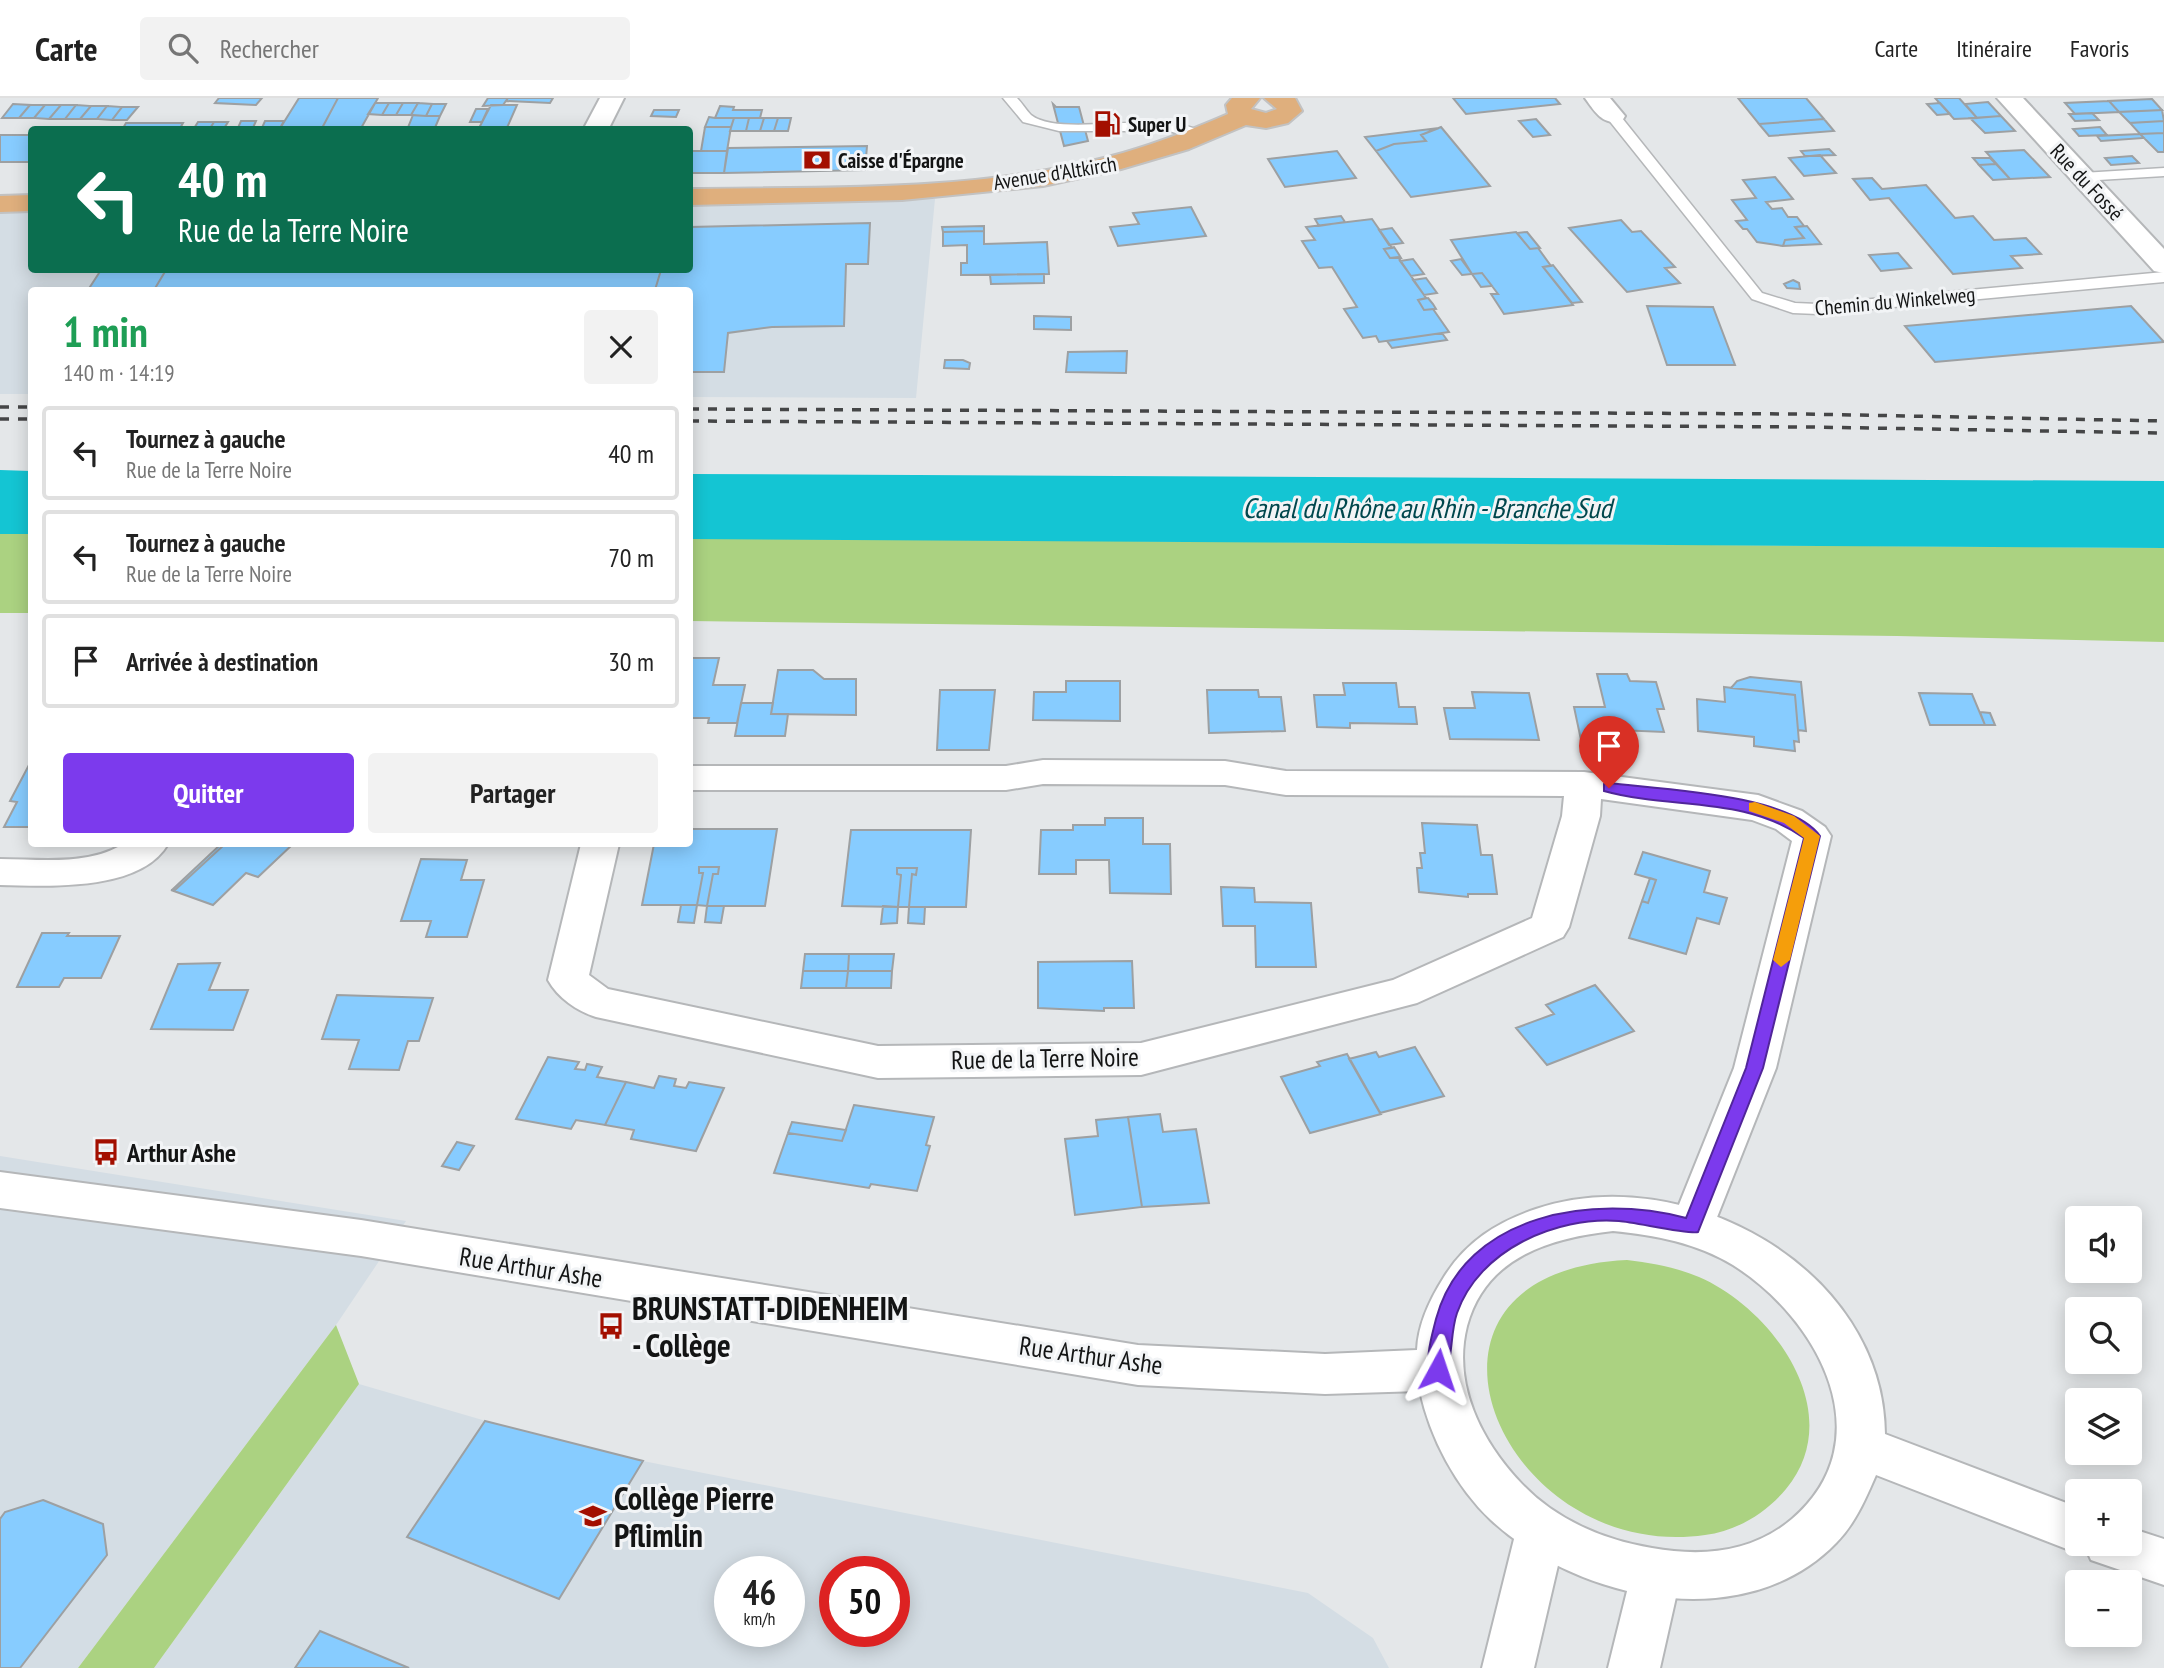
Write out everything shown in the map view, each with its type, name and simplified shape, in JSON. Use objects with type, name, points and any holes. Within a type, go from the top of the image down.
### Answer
[{"type":"main road","name":"Avenue d'Altkirch","points":[[693,197],[867,194],[1029,180],[1133,160],[1200,136],[1246,103],[1267,120],[1282,118],[1290,111],[1290,101]]},
{"type":"main road","points":[[0,204],[28,203]]},
{"type":"street","points":[[598,126],[612,98]]},
{"type":"street","name":"Rue du Fossé","points":[[2009,98],[2164,265]]},
{"type":"street","points":[[693,778],[1006,778],[1043,772],[1225,773],[1286,783],[1584,784],[1758,808],[1789,820],[1812,836],[1755,1068],[1692,1227]]},
{"type":"street","name":"Rue de la Terre Noire","points":[[599,847],[568,980],[596,1002],[878,1062],[1141,1059],[1403,992],[1549,927],[1581,816],[1584,784]]},
{"type":"street","points":[[0,872],[86,872],[136,855],[145,847]]},
{"type":"street","name":"Rue Arthur Ashe","points":[[0,1190],[361,1238],[1138,1365],[1325,1374],[1438,1370]]},
{"type":"street","points":[[1613,1213],[1654,1217],[1692,1227],[1748,1252],[1768,1266],[1825,1322],[1848,1361],[1862,1414],[1861,1447],[1853,1481],[1823,1527],[1784,1555],[1727,1574],[1656,1575],[1584,1555],[1541,1531],[1504,1502],[1468,1457],[1452,1426],[1438,1370],[1440,1342],[1448,1310],[1468,1275],[1499,1245],[1532,1228],[1569,1217],[1613,1213]]},
{"type":"street","points":[[1861,1447],[2065,1525]]},
{"type":"street","points":[[1508,1668],[1541,1531]]},
{"type":"street","points":[[2139,1556],[2164,1562]]},
{"type":"street","points":[[1634,1668],[1656,1575]]},
{"type":"lane","points":[[1010,98],[1028,119],[1059,127],[1170,127],[1200,136]]},
{"type":"lane","name":"Chemin du Winkelweg","points":[[1605,107],[1757,296],[1793,308],[1818,309],[2164,277]]},
{"type":"lane","points":[[2082,177],[2164,172]]},
{"type":"shaded area","points":[[0,194],[28,194],[28,273],[693,273],[693,198],[935,199],[916,398],[693,397],[693,287],[28,287],[28,394],[0,394]]},
{"type":"shaded area","points":[[0,1156],[406,1221],[336,1325],[78,1668],[0,1668]]},
{"type":"shaded area","name":"Collège Pierre Pflimlin","points":[[359,1384],[486,1421],[643,1461],[1308,1593],[1373,1638],[1389,1668],[154,1668]]},
{"type":"green space","points":[[0,533],[28,533],[28,613],[0,613]]},
{"type":"green space","points":[[693,538],[2164,548],[2164,642],[1897,636],[693,621]]},
{"type":"green space","points":[[1627,1260],[1681,1271],[1727,1292],[1753,1313],[1776,1338],[1794,1366],[1806,1397],[1809,1428],[1803,1459],[1786,1489],[1760,1513],[1728,1530],[1705,1535],[1632,1532],[1571,1506],[1524,1464],[1495,1413],[1488,1360],[1505,1312],[1550,1276]]},
{"type":"green space","points":[[336,1325],[359,1384],[154,1668],[78,1668]]},
{"type":"water","points":[[0,470],[28,471],[28,534],[0,534]]},
{"type":"water","name":"Canal du Rhône au Rhin - Branche Sud","points":[[693,474],[2164,481],[2164,548],[693,539]]},
{"type":"building","points":[[219,98],[262,98],[256,105],[215,103]]},
{"type":"building","points":[[299,98],[338,98],[323,126],[282,126]]},
{"type":"building","points":[[338,98],[378,98],[362,126],[323,126]]},
{"type":"building","points":[[488,98],[508,98],[503,105],[483,106]]},
{"type":"building","points":[[508,98],[553,98],[550,103],[506,101]]},
{"type":"building","points":[[1453,98],[1555,98],[1560,104],[1466,114]]},
{"type":"building","points":[[1738,98],[1806,98],[1824,119],[1759,124]]},
{"type":"building","points":[[1935,98],[1959,98],[1977,118],[1954,119]]},
{"type":"building","points":[[2152,99],[2162,110],[2119,112],[2109,101]]},
{"type":"building","points":[[2109,101],[2119,112],[2075,114],[2065,103]]},
{"type":"building","points":[[1988,102],[2001,116],[1977,118],[1965,104]]},
{"type":"building","points":[[375,103],[389,103],[382,115],[368,114]]},
{"type":"building","points":[[389,103],[403,103],[396,115],[382,115]]},
{"type":"building","points":[[403,103],[418,103],[411,115],[396,115]]},
{"type":"building","points":[[418,103],[432,104],[426,116],[411,115]]},
{"type":"building","points":[[1940,103],[1950,114],[1937,115],[1927,104]]},
{"type":"building","points":[[13,104],[30,105],[19,118],[2,118]]},
{"type":"building","points":[[432,104],[446,104],[440,116],[426,116]]},
{"type":"building","points":[[1053,104],[1056,107],[1079,107],[1088,141],[1064,146]]},
{"type":"building","points":[[30,105],[45,105],[34,118],[19,118]]},
{"type":"building","points":[[45,105],[61,105],[49,119],[34,118]]},
{"type":"building","points":[[61,105],[76,105],[65,119],[49,119]]},
{"type":"building","points":[[76,105],[91,106],[80,119],[65,119]]},
{"type":"building","points":[[491,105],[517,105],[508,126],[480,126]]},
{"type":"building","points":[[91,106],[107,106],[97,119],[80,119]]},
{"type":"building","points":[[107,106],[122,107],[112,120],[97,119]]},
{"type":"building","points":[[720,106],[734,107],[733,110],[762,110],[760,118],[715,118]]},
{"type":"building","points":[[122,107],[138,107],[127,120],[112,120]]},
{"type":"building","points":[[476,109],[488,109],[482,122],[470,122]]},
{"type":"building","points":[[654,110],[679,110],[676,117],[651,116]]},
{"type":"building","points":[[2162,110],[2164,121],[2130,123],[2119,112]]},
{"type":"building","points":[[2092,113],[2099,120],[2075,121],[2069,114]]},
{"type":"building","points":[[413,115],[440,116],[436,126],[409,126]]},
{"type":"building","points":[[2001,116],[2015,131],[1985,133],[1970,118]]},
{"type":"building","points":[[709,117],[734,118],[731,127],[705,127]]},
{"type":"building","points":[[734,118],[749,118],[746,131],[730,131]]},
{"type":"building","points":[[749,118],[764,118],[760,131],[746,131]]},
{"type":"building","points":[[764,118],[778,118],[774,131],[760,131]]},
{"type":"building","points":[[778,118],[791,118],[788,131],[774,131]]},
{"type":"building","points":[[1536,119],[1550,135],[1533,137],[1519,121]]},
{"type":"building","points":[[1824,119],[1834,131],[1769,136],[1759,124]]},
{"type":"building","points":[[241,121],[256,121],[254,126],[239,126]]},
{"type":"building","points":[[265,121],[284,121],[281,126],[263,126]]},
{"type":"building","points":[[2164,121],[2164,133],[2140,134],[2130,123]]},
{"type":"building","points":[[198,122],[214,122],[212,126],[196,126]]},
{"type":"building","points":[[214,122],[228,122],[226,126],[212,126]]},
{"type":"building","points":[[126,123],[183,123],[181,126],[124,126]]},
{"type":"building","points":[[705,127],[731,127],[727,151],[701,151]]},
{"type":"building","points":[[1441,127],[1490,186],[1411,197],[1376,151],[1394,144],[1426,141],[1421,135]]},
{"type":"building","points":[[2100,127],[2107,135],[2079,136],[2073,129]]},
{"type":"building","points":[[1439,128],[1421,135],[1426,141],[1394,144],[1376,151],[1365,137]]},
{"type":"building","points":[[2164,133],[2164,152],[2158,152],[2140,134]]},
{"type":"building","points":[[2140,134],[2144,138],[2101,141],[2097,136]]},
{"type":"building","points":[[0,135],[28,135],[28,162],[0,162]]},
{"type":"building","points":[[867,146],[865,170],[724,173],[728,148]]},
{"type":"building","points":[[1829,149],[1835,155],[1805,156],[1801,151]]},
{"type":"building","points":[[2024,150],[2050,177],[2010,179],[1986,152]]},
{"type":"building","points":[[693,151],[727,151],[724,173],[693,173]]},
{"type":"building","points":[[1337,151],[1356,178],[1285,187],[1268,159]]},
{"type":"building","points":[[1820,155],[1836,173],[1804,176],[1789,158]]},
{"type":"building","points":[[2132,156],[2139,163],[2111,165],[2105,158]]},
{"type":"building","points":[[1973,158],[1990,158],[1996,164],[1979,165]]},
{"type":"building","points":[[1996,164],[2010,179],[1993,180],[1979,165]]},
{"type":"building","points":[[1775,177],[1793,199],[1766,202],[1772,209],[1782,208],[1788,217],[1797,217],[1804,226],[1795,227],[1804,238],[1785,240],[1783,246],[1757,242],[1747,229],[1743,229],[1736,221],[1747,220],[1732,200],[1756,198],[1743,180]]},
{"type":"building","points":[[1872,178],[1882,189],[1926,185],[1955,218],[1973,216],[1994,240],[2026,238],[2041,254],[2011,256],[2022,268],[1953,274],[1889,198],[1870,200],[1853,179]]},
{"type":"building","points":[[1191,207],[1206,236],[1118,246],[1110,227],[1139,224],[1133,213]]},
{"type":"building","points":[[1341,216],[1345,222],[1319,226],[1315,219]]},
{"type":"building","points":[[1372,219],[1392,248],[1384,249],[1390,258],[1398,257],[1426,298],[1418,300],[1424,310],[1433,309],[1449,332],[1379,342],[1376,336],[1363,338],[1344,309],[1357,307],[1332,267],[1319,268],[1302,241],[1315,240],[1306,227]]},
{"type":"building","points":[[1621,220],[1632,232],[1641,231],[1675,267],[1665,268],[1680,283],[1627,292],[1569,228]]},
{"type":"building","points":[[870,223],[868,264],[846,264],[844,326],[772,327],[728,333],[724,372],[693,372],[693,287],[656,287],[660,273],[693,273],[693,227]]},
{"type":"building","points":[[984,226],[984,231],[943,232],[942,227]]},
{"type":"building","points":[[1807,226],[1821,244],[1783,246],[1785,240],[1804,238],[1795,227]]},
{"type":"building","points":[[1392,228],[1403,243],[1389,245],[1379,230]]},
{"type":"building","points":[[984,231],[984,244],[1047,242],[1049,274],[961,275],[961,263],[967,263],[967,245],[943,246],[943,232]]},
{"type":"building","points":[[1516,232],[1530,249],[1538,248],[1551,266],[1543,267],[1573,305],[1504,314],[1491,294],[1498,294],[1482,273],[1472,274],[1451,240]]},
{"type":"building","points":[[1527,232],[1540,248],[1530,249],[1517,233]]},
{"type":"building","points":[[1394,247],[1401,258],[1390,258],[1384,249]]},
{"type":"building","points":[[1898,253],[1911,268],[1881,271],[1869,255]]},
{"type":"building","points":[[1413,259],[1424,274],[1411,276],[1400,261]]},
{"type":"building","points":[[1461,259],[1472,274],[1462,275],[1451,261]]},
{"type":"building","points":[[1553,265],[1582,302],[1572,303],[1543,267]]},
{"type":"building","points":[[99,273],[164,273],[156,287],[90,287]]},
{"type":"building","points":[[164,273],[660,273],[656,287],[156,287]]},
{"type":"building","points":[[1482,273],[1492,286],[1481,287],[1472,274]]},
{"type":"building","points":[[1044,274],[1044,283],[991,284],[990,275]]},
{"type":"building","points":[[1426,278],[1437,293],[1424,295],[1413,280]]},
{"type":"building","points":[[1793,280],[1799,283],[1800,289],[1787,288],[1784,284]]},
{"type":"building","points":[[1428,298],[1436,309],[1424,310],[1418,300]]},
{"type":"building","points":[[1647,306],[1713,307],[1735,365],[1667,365]]},
{"type":"building","points":[[2131,306],[2164,342],[1935,362],[1905,326]]},
{"type":"building","points":[[1034,316],[1071,317],[1071,330],[1034,329]]},
{"type":"building","points":[[1442,333],[1447,340],[1392,348],[1387,341]]},
{"type":"building","points":[[1127,351],[1126,373],[1066,372],[1068,352]]},
{"type":"building","points":[[945,360],[963,360],[970,363],[969,369],[944,368]]},
{"type":"building","points":[[693,658],[719,658],[713,685],[745,685],[737,723],[708,723],[709,718],[693,718]]},
{"type":"building","points":[[778,670],[813,670],[824,679],[856,679],[856,715],[771,714]]},
{"type":"building","points":[[1597,674],[1627,674],[1630,681],[1656,682],[1664,709],[1657,709],[1664,732],[1618,730],[1621,740],[1581,740],[1574,707],[1605,707]]},
{"type":"building","points":[[1750,677],[1801,682],[1806,731],[1798,730],[1795,695],[1731,688],[1737,681]]},
{"type":"building","points":[[1066,681],[1120,681],[1120,721],[1033,720],[1034,692],[1066,692]]},
{"type":"building","points":[[1343,683],[1396,683],[1399,707],[1415,707],[1417,724],[1350,723],[1350,728],[1317,727],[1314,695],[1345,695]]},
{"type":"building","points":[[1724,687],[1795,695],[1799,742],[1794,741],[1795,751],[1754,746],[1754,737],[1698,731],[1697,699],[1725,702]]},
{"type":"building","points":[[940,690],[995,690],[989,750],[937,750]]},
{"type":"building","points":[[1207,690],[1258,690],[1259,697],[1281,697],[1285,731],[1209,733]]},
{"type":"building","points":[[1472,692],[1529,693],[1539,740],[1450,739],[1444,708],[1475,708]]},
{"type":"building","points":[[1919,693],[1972,694],[1985,725],[1930,725]]},
{"type":"building","points":[[741,703],[773,703],[771,714],[788,714],[785,736],[735,736]]},
{"type":"building","points":[[1980,712],[1990,713],[1995,725],[1985,725]]},
{"type":"building","points":[[28,767],[28,827],[4,827],[17,802],[10,801]]},
{"type":"building","points":[[1105,818],[1143,818],[1143,844],[1170,844],[1171,894],[1110,893],[1109,860],[1076,860],[1076,874],[1039,874],[1041,830],[1073,830],[1073,825],[1105,825]]},
{"type":"building","points":[[1422,823],[1477,825],[1481,855],[1492,855],[1497,894],[1468,894],[1468,897],[1419,892],[1417,868],[1422,868],[1420,853],[1425,853]]},
{"type":"building","points":[[693,829],[777,829],[765,906],[707,906],[713,874],[718,874],[719,867],[699,867],[699,873],[703,873],[697,905],[642,905],[653,847],[693,847]]},
{"type":"building","points":[[851,830],[971,830],[966,907],[909,907],[912,874],[916,875],[917,868],[897,868],[897,874],[901,875],[898,907],[842,906]]},
{"type":"building","points":[[218,847],[222,847],[175,890],[173,889]]},
{"type":"building","points":[[222,847],[290,847],[258,877],[246,873],[213,905],[171,890],[175,890]]},
{"type":"building","points":[[1643,852],[1710,871],[1704,892],[1727,898],[1719,924],[1697,918],[1686,954],[1629,938],[1642,901],[1648,903],[1656,880],[1635,874]]},
{"type":"building","points":[[421,859],[467,860],[461,880],[484,880],[467,937],[426,937],[431,921],[401,921]]},
{"type":"building","points":[[699,867],[719,867],[718,874],[713,874],[707,906],[697,905],[703,873],[699,873]]},
{"type":"building","points":[[897,868],[917,868],[916,875],[912,874],[909,907],[898,907],[901,875],[897,874]]},
{"type":"building","points":[[1650,878],[1656,880],[1648,903],[1642,901]]},
{"type":"building","points":[[1221,887],[1254,888],[1255,902],[1311,903],[1316,967],[1256,967],[1255,926],[1223,926]]},
{"type":"building","points":[[681,905],[697,905],[694,923],[678,922]]},
{"type":"building","points":[[707,906],[724,906],[721,923],[705,922]]},
{"type":"building","points":[[883,906],[898,907],[897,923],[881,924]]},
{"type":"building","points":[[909,907],[925,907],[924,924],[908,923]]},
{"type":"building","points":[[42,933],[120,936],[101,978],[64,978],[59,987],[17,987]]},
{"type":"building","points":[[805,954],[849,954],[848,971],[803,971]]},
{"type":"building","points":[[849,954],[894,954],[892,971],[848,971]]},
{"type":"building","points":[[1132,961],[1134,1008],[1104,1008],[1104,1011],[1038,1008],[1038,962]]},
{"type":"building","points":[[220,963],[209,990],[248,990],[233,1030],[151,1029],[178,964]]},
{"type":"building","points":[[803,971],[848,971],[846,988],[801,988]]},
{"type":"building","points":[[848,971],[892,971],[891,988],[846,988]]},
{"type":"building","points":[[1595,985],[1634,1031],[1547,1065],[1516,1028],[1554,1014],[1546,1005]]},
{"type":"building","points":[[337,995],[433,998],[419,1041],[408,1041],[399,1070],[349,1069],[359,1040],[322,1039]]},
{"type":"building","points":[[1415,1047],[1444,1096],[1380,1113],[1349,1059],[1376,1052],[1379,1057]]},
{"type":"building","points":[[1347,1054],[1381,1114],[1310,1133],[1281,1077],[1320,1066],[1317,1062]]},
{"type":"building","points":[[548,1057],[579,1062],[575,1069],[585,1070],[587,1064],[602,1067],[597,1077],[626,1082],[605,1125],[576,1120],[571,1129],[516,1119]]},
{"type":"building","points":[[659,1076],[676,1079],[674,1086],[686,1088],[689,1082],[724,1088],[696,1151],[631,1139],[634,1130],[605,1125],[626,1082],[654,1088]]},
{"type":"building","points":[[854,1105],[934,1117],[926,1145],[930,1146],[917,1191],[871,1184],[869,1188],[774,1173],[788,1133],[842,1141]]},
{"type":"building","points":[[1160,1114],[1163,1132],[1196,1129],[1209,1203],[1142,1207],[1128,1117]]},
{"type":"building","points":[[1128,1117],[1142,1207],[1075,1215],[1065,1139],[1098,1136],[1096,1120]]},
{"type":"building","points":[[792,1122],[846,1130],[842,1141],[788,1133]]},
{"type":"building","points":[[457,1142],[474,1146],[459,1170],[442,1166]]},
{"type":"building","points":[[485,1421],[643,1461],[559,1599],[407,1537]]},
{"type":"building","points":[[43,1500],[103,1524],[107,1555],[20,1668],[0,1668],[0,1519],[5,1512]]},
{"type":"building","points":[[320,1631],[409,1668],[295,1668]]},
{"type":"railway","points":[[0,407],[28,407]]},
{"type":"railway","points":[[693,409],[1804,414],[2164,421]]},
{"type":"railway","points":[[0,419],[28,419]]},
{"type":"railway","points":[[693,421],[1810,427],[2164,433]]},
{"type":"slow traffic","points":[[1755,807],[1789,820],[1812,836],[1781,960]]},
{"type":"place","name":"Super U","points":[[1107,124]]},
{"type":"place","name":"Caisse d'Épargne","points":[[817,160]]},
{"type":"place","name":"Arthur Ashe","points":[[106,1152]]},
{"type":"place","name":"BRUNSTATT-DIDENHEIM - Collège","points":[[611,1326]]},
{"type":"place","name":"Collège Pierre Pflimlin","points":[[593,1516]]},
{"type":"route","points":[[1438,1370],[1440,1342],[1448,1310],[1468,1275],[1499,1245],[1532,1228],[1569,1217],[1613,1213],[1654,1217],[1692,1227],[1755,1068],[1812,836],[1789,820],[1758,808],[1609,788]]}]
